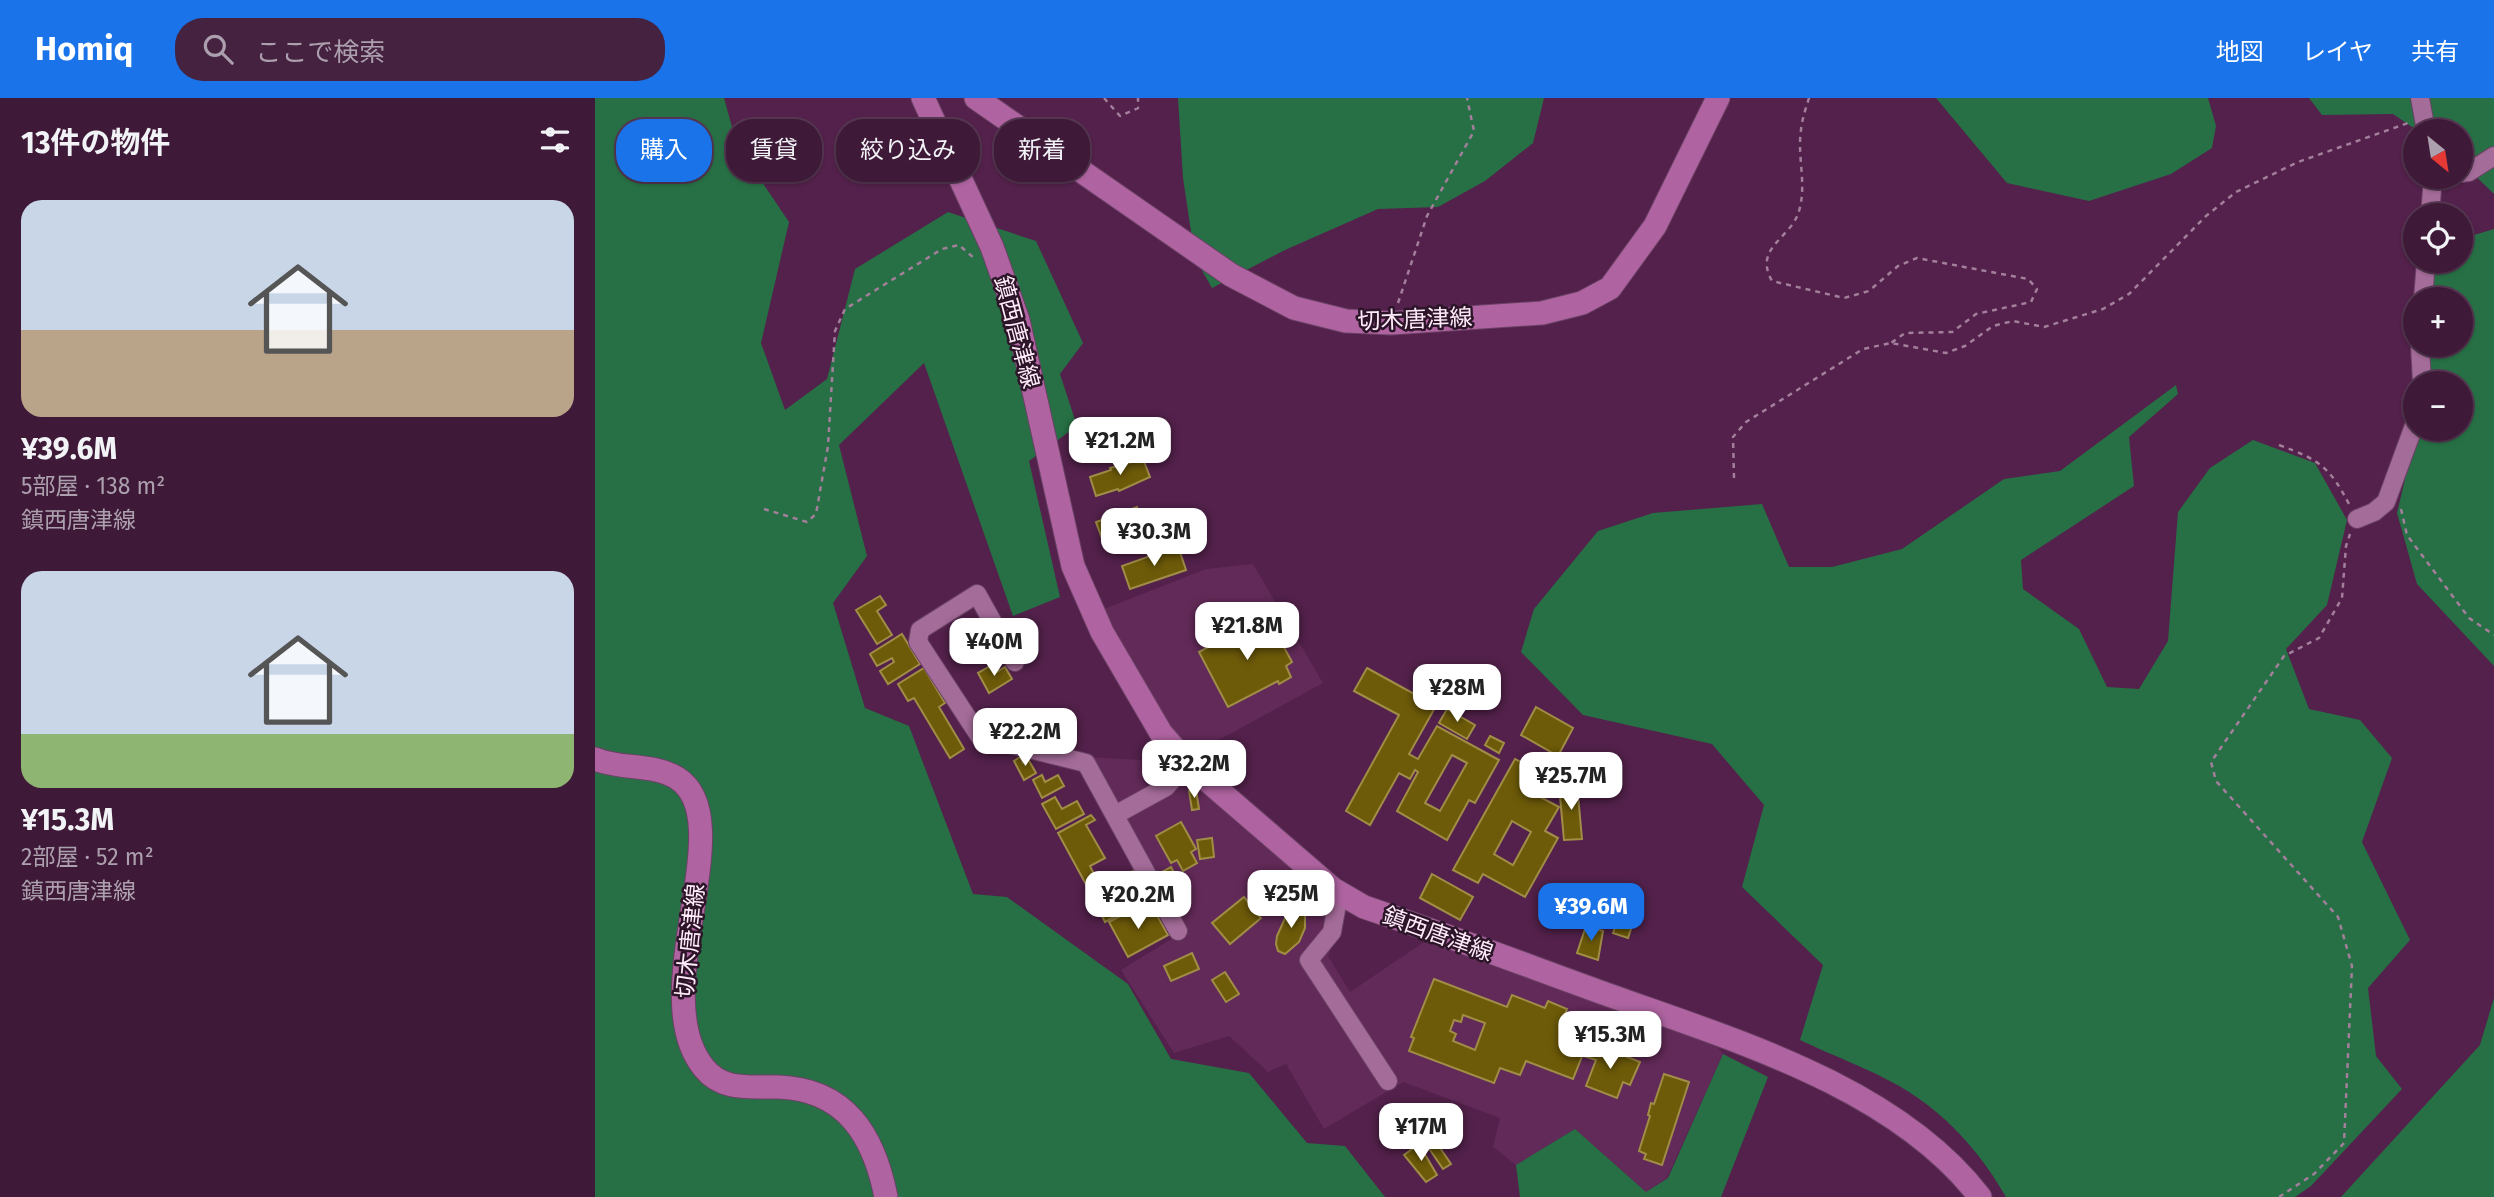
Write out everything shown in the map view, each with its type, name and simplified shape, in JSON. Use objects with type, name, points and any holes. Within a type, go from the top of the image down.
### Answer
[{"type":"main road","name":"鎮西唐津線","points":[[923,98],[992,247],[1018,320],[1073,566],[1089,607],[1161,733],[1187,763],[1339,892],[1364,908],[1741,1043],[1859,1095],[1903,1124],[1941,1155],[1980,1197]]},
{"type":"main road","name":"切木唐津線","points":[[976,98],[1231,275],[1294,308],[1346,321],[1391,323],[1542,313],[1582,303],[1610,288],[1655,226],[1718,98]]},
{"type":"main road","name":"切木唐津線","points":[[595,759],[609,765],[653,769],[678,779],[691,792],[698,811],[701,848],[682,975],[682,1011],[692,1049],[705,1070],[725,1083],[749,1089],[776,1086],[810,1090],[841,1108],[860,1129],[879,1163],[886,1197]]},
{"type":"street","points":[[2420,98],[2424,119]]},
{"type":"street","points":[[2473,169],[2494,156]]},
{"type":"street","points":[[2357,519],[2374,512],[2386,502],[2408,441]]},
{"type":"street","points":[[1015,662],[977,594],[920,629],[918,642],[980,737],[1086,763],[1178,931]]},
{"type":"street","points":[[1115,815],[1166,788],[1187,763]]},
{"type":"street","points":[[1339,892],[1332,933],[1309,960],[1388,1081]]},
{"type":"path","points":[[1104,98],[1120,116],[1138,108],[1138,98]]},
{"type":"path","points":[[1391,323],[1427,216],[1474,131],[1467,98]]},
{"type":"path","points":[[1809,98],[1800,131],[1803,188],[1799,215],[1768,253],[1766,269],[1772,281],[1844,298],[1869,291],[1898,266],[1917,258],[2028,279],[2037,289],[2031,302],[1976,314],[1952,332],[1905,333],[1891,343]]},
{"type":"path","points":[[1734,478],[1733,437],[1746,422],[1863,349],[1891,343],[1946,353],[1965,346],[1993,326],[2003,323],[2013,321],[2044,327],[2102,309],[2129,294],[2206,216],[2236,192],[2298,162],[2403,131]]},
{"type":"path","points":[[764,509],[807,522],[816,514],[828,446],[835,331],[845,309],[942,248],[959,245],[974,256],[980,268]]},
{"type":"path","points":[[2279,445],[2312,457],[2335,477],[2357,519],[2346,546],[2342,598],[2319,638],[2284,656],[2211,762],[2216,781],[2338,917],[2352,966],[2344,1143],[2315,1174],[2279,1197]]},
{"type":"path","points":[[2401,498],[2407,535],[2469,618],[2494,635]]},
{"type":"shaded area","points":[[1253,564],[1323,683],[1195,753],[1163,721],[1104,609],[1206,569]]},
{"type":"shaded area","points":[[1090,757],[1173,762],[1347,911],[1328,956],[1350,992],[1427,940],[1714,1042],[1723,1054],[1667,1178],[1646,1192],[1575,1129],[1516,1165],[1493,1147],[1500,1118],[1403,1082],[1324,1129],[1286,1064],[1268,1072],[1229,1036],[1174,1053],[1121,970],[1183,932]]},
{"type":"green space","points":[[595,98],[724,98],[730,119],[726,119],[726,182],[762,182],[789,222],[761,343],[785,410],[827,379],[855,269],[948,212],[1036,241],[1083,343],[1060,374],[1077,426],[1029,461],[1060,597],[1013,616],[924,363],[839,445],[867,556],[833,603],[865,708],[909,726],[973,894],[1007,897],[1128,984],[1171,1059],[1249,1073],[1307,1143],[1345,1146],[1385,1197],[595,1197]]},
{"type":"green space","points":[[1178,98],[1544,98],[1533,143],[1485,181],[1438,207],[1378,209],[1285,250],[1212,288],[1195,258],[1183,178]]},
{"type":"green space","points":[[1936,98],[2208,98],[2216,126],[2212,148],[2171,174],[2089,201],[2007,183]]},
{"type":"green space","points":[[2309,98],[2494,98],[2494,194],[2473,174],[2473,119],[2403,121],[2393,114],[2322,115]]},
{"type":"green space","points":[[2494,229],[2494,666],[2417,584],[2397,513],[2414,441],[2473,441],[2473,371],[2424,371],[2425,357],[2473,357],[2473,287],[2425,287],[2426,273],[2473,273],[2473,235]]},
{"type":"green space","points":[[2176,385],[2178,394],[2129,437],[2134,486],[2021,560],[2023,589],[2079,629],[2107,687],[2139,689],[2168,641],[2178,512],[2210,468],[2253,440],[2315,463],[2347,520],[2327,605],[2286,649],[2309,709],[2360,720],[2392,758],[2362,842],[2410,940],[2368,988],[2376,1056],[2402,1089],[2311,1186],[2295,1197],[2006,1197],[1965,1140],[1927,1104],[1887,1079],[1800,1040],[1823,965],[1742,887],[1764,805],[1712,744],[1583,715],[1521,652],[1534,609],[1598,531],[1653,513],[1762,504],[1789,567],[1832,567],[1902,549],[2004,479],[2060,471]]},
{"type":"green space","points":[[2494,998],[2494,1197],[2341,1197],[2480,1045]]},
{"type":"green space","points":[[1723,1054],[1768,1077],[1721,1197],[1520,1197],[1516,1165],[1575,1129],[1646,1192],[1668,1178]]},
{"type":"building","points":[[1143,459],[1150,477],[1119,491],[1118,489],[1096,496],[1090,477]]},
{"type":"building","points":[[1137,507],[1145,529],[1104,544],[1096,522]]},
{"type":"building","points":[[1178,546],[1186,570],[1130,589],[1122,566]]},
{"type":"building","points":[[880,596],[886,605],[877,611],[892,635],[877,644],[856,610]]},
{"type":"building","points":[[1261,619],[1267,630],[1273,627],[1292,662],[1286,666],[1291,677],[1228,707],[1199,652]]},
{"type":"building","points":[[902,634],[920,664],[888,684],[880,671],[894,662],[892,658],[877,666],[870,654]]},
{"type":"building","points":[[992,665],[997,672],[1005,667],[1012,679],[989,693],[978,673]]},
{"type":"building","points":[[924,668],[945,703],[939,707],[964,749],[950,758],[914,698],[908,701],[898,684]]},
{"type":"building","points":[[1367,668],[1436,706],[1409,754],[1418,759],[1437,726],[1499,760],[1475,803],[1469,800],[1447,840],[1397,811],[1418,772],[1415,770],[1410,779],[1399,773],[1370,825],[1346,811],[1399,715],[1354,691]],"holes":[[[1452,755],[1467,763],[1440,811],[1425,803]]]},
{"type":"building","points":[[1536,707],[1573,728],[1558,756],[1521,735]]},
{"type":"building","points":[[1447,709],[1475,725],[1467,739],[1439,723]]},
{"type":"building","points":[[1490,736],[1504,743],[1499,753],[1485,745]]},
{"type":"building","points":[[1020,757],[1023,763],[1028,759],[1036,773],[1024,780],[1014,761]]},
{"type":"building","points":[[1515,759],[1540,772],[1529,791],[1559,807],[1545,831],[1558,838],[1525,897],[1483,874],[1478,883],[1453,870]],"holes":[[[1512,821],[1531,832],[1513,865],[1494,854]]]},
{"type":"building","points":[[1042,775],[1045,782],[1058,775],[1064,786],[1042,798],[1033,780]]},
{"type":"building","points":[[1577,784],[1582,839],[1564,840],[1559,786]]},
{"type":"building","points":[[1196,790],[1199,809],[1192,810],[1189,791]]},
{"type":"building","points":[[1055,797],[1062,809],[1077,801],[1084,814],[1056,829],[1042,804]]},
{"type":"building","points":[[1091,815],[1095,820],[1086,825],[1105,858],[1090,866],[1098,882],[1088,888],[1058,833]]},
{"type":"building","points":[[1181,822],[1196,849],[1191,852],[1197,863],[1183,871],[1177,860],[1171,863],[1156,836]]},
{"type":"building","points":[[1212,838],[1214,857],[1200,859],[1197,840]]},
{"type":"building","points":[[1171,867],[1180,884],[1169,890],[1160,873]]},
{"type":"building","points":[[1133,871],[1140,883],[1128,890],[1136,904],[1105,922],[1091,895]]},
{"type":"building","points":[[1432,874],[1473,897],[1460,920],[1420,898]]},
{"type":"building","points":[[1244,897],[1261,918],[1230,944],[1212,923]]},
{"type":"building","points":[[1297,906],[1305,909],[1305,928],[1299,942],[1285,954],[1278,951],[1277,936],[1290,909]]},
{"type":"building","points":[[1133,909],[1139,919],[1154,910],[1168,935],[1128,957],[1109,922]]},
{"type":"building","points":[[1619,916],[1634,920],[1628,938],[1613,933]]},
{"type":"building","points":[[1586,926],[1603,931],[1598,960],[1577,953]]},
{"type":"building","points":[[1192,953],[1199,969],[1171,981],[1164,966]]},
{"type":"building","points":[[1225,972],[1239,994],[1226,1002],[1212,980]]},
{"type":"building","points":[[1434,979],[1507,1007],[1512,995],[1545,1008],[1548,1001],[1567,1009],[1560,1028],[1589,1039],[1573,1079],[1526,1061],[1520,1075],[1500,1068],[1494,1083],[1409,1051],[1414,1038],[1411,1037]],"holes":[[[1463,1015],[1485,1023],[1475,1050],[1453,1041],[1456,1034],[1450,1031],[1454,1020],[1461,1022]]]},
{"type":"building","points":[[1617,1012],[1657,1027],[1648,1049],[1609,1034]]},
{"type":"building","points":[[1595,1044],[1640,1062],[1630,1085],[1623,1082],[1617,1098],[1586,1086],[1596,1060],[1584,1056],[1586,1050],[1592,1052]]},
{"type":"building","points":[[1664,1074],[1689,1082],[1662,1165],[1644,1159],[1646,1154],[1639,1151],[1650,1116],[1651,1103],[1654,1104]]},
{"type":"building","points":[[1436,1142],[1451,1164],[1443,1169],[1428,1147]]},
{"type":"building","points":[[1419,1144],[1437,1175],[1426,1182],[1404,1155]]}]
